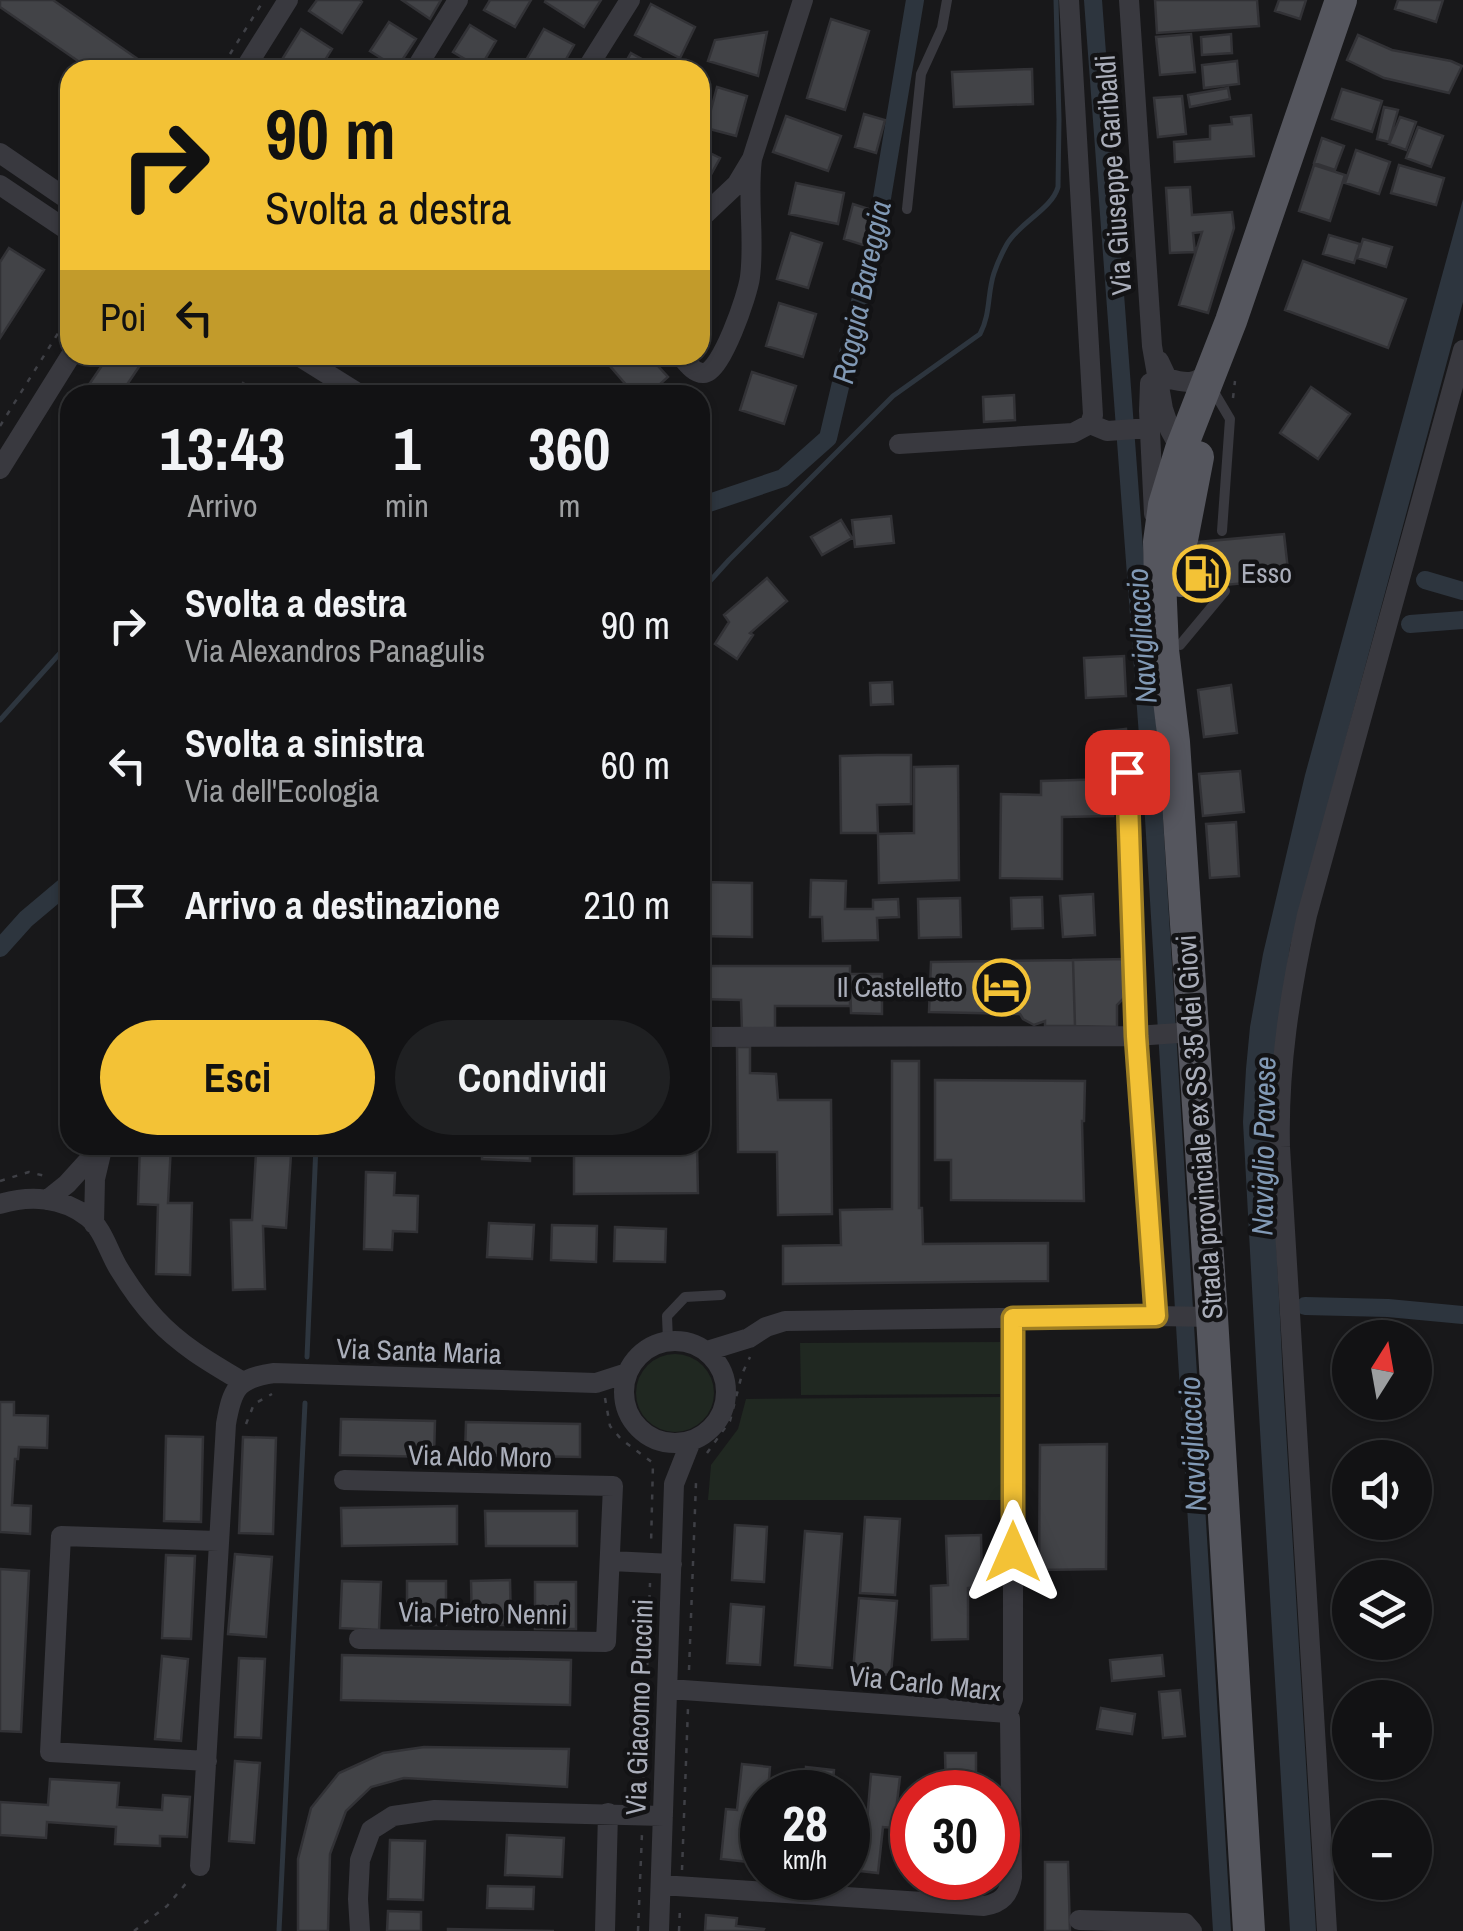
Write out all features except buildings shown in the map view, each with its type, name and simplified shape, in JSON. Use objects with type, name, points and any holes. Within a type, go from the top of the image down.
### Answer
[{"type":"main road","name":"Strada provinciale ex SS 35 dei Giovi","points":[[1170,761],[1180,645],[1187,464],[1230,321],[1341,0]]},
{"type":"main road","name":"Strada provinciale ex SS 35 dei Giovi","points":[[1187,464],[1164,504],[1159,542],[1163,650],[1186,1033],[1212,1317],[1249,1931]]},
{"type":"street","points":[[250,60],[288,0]]},
{"type":"street","points":[[421,60],[458,0]]},
{"type":"street","points":[[592,60],[630,0]]},
{"type":"street","points":[[710,211],[738,184],[752,160],[804,0]]},
{"type":"street","points":[[1069,0],[1094,406],[1099,427]]},
{"type":"street","name":"Via Giuseppe Garibaldi","points":[[1129,0],[1152,346]]},
{"type":"street","points":[[0,152],[60,194]]},
{"type":"street","points":[[690,365],[696,371],[710,372],[718,363],[742,309],[750,278],[752,160]]},
{"type":"street","points":[[0,184],[60,225]]},
{"type":"street","points":[[1152,346],[1167,378],[1184,383],[1212,380]]},
{"type":"street","points":[[1152,346],[1144,428],[1159,542]]},
{"type":"street","points":[[1152,346],[1163,410],[1187,464]]},
{"type":"street","points":[[1327,1931],[1280,1147],[1281,1070],[1307,915],[1463,350]]},
{"type":"street","points":[[0,469],[64,365]]},
{"type":"street","points":[[329,365],[350,385]]},
{"type":"street","points":[[899,444],[1072,433],[1099,427],[1144,428]]},
{"type":"street","points":[[1156,1316],[1127,772],[1170,761]]},
{"type":"street","points":[[710,1037],[1186,1033]]},
{"type":"street","points":[[46,1200],[68,1184],[93,1155]]},
{"type":"street","points":[[94,1224],[100,1155]]},
{"type":"street","points":[[0,1204],[25,1198],[46,1200],[66,1204],[88,1217],[133,1292],[155,1318],[176,1340],[243,1382],[230,1400],[226,1424],[200,1866]]},
{"type":"street","points":[[725,1377],[766,1328],[785,1321],[1212,1317]]},
{"type":"street","points":[[1008,1714],[1013,1700],[1013,1318]]},
{"type":"street","points":[[668,1342],[693,1344],[707,1351],[725,1377],[727,1393],[716,1423],[691,1441],[675,1443],[644,1432],[626,1406],[624,1389],[635,1360],[647,1349],[668,1342]]},
{"type":"street","points":[[707,1351],[754,1344]]},
{"type":"street","name":"Via Santa Maria","points":[[243,1382],[256,1375],[274,1373],[596,1384],[627,1374]]},
{"type":"street","points":[[596,1384],[626,1406]]},
{"type":"street","name":"Via Giacomo Puccini","points":[[659,1440],[685,1484]]},
{"type":"street","name":"Via Giacomo Puccini","points":[[659,1931],[661,1885],[653,1816],[668,1690],[661,1564],[685,1484],[691,1441]]},
{"type":"street","name":"Via Aldo Moro","points":[[344,1480],[614,1486],[611,1561]]},
{"type":"street","points":[[208,1760],[50,1752],[61,1536],[218,1542]]},
{"type":"street","points":[[611,1561],[661,1564]]},
{"type":"street","name":"Via Pietro Nenni","points":[[359,1639],[606,1642],[611,1561]]},
{"type":"street","name":"Via Carlo Marx","points":[[661,1885],[984,1906],[997,1904],[1006,1896],[1012,1878],[1008,1714],[668,1690]]},
{"type":"street","points":[[360,1931],[360,1860],[371,1830],[393,1816],[435,1810],[653,1816]]},
{"type":"street","points":[[605,1931],[608,1814]]},
{"type":"street","points":[[1079,1920],[1184,1923],[1192,1931]]},
{"type":"lane","points":[[907,210],[921,74],[942,28],[947,0]]},
{"type":"lane","points":[[1212,380],[1230,419],[1222,531]]},
{"type":"lane","points":[[1180,645],[1225,591]]},
{"type":"lane","points":[[668,1342],[667,1316],[685,1297],[721,1295]]},
{"type":"path","points":[[226,60],[264,0]]},
{"type":"path","points":[[0,426],[60,330]]},
{"type":"path","points":[[699,1462],[730,1422],[754,1344]]},
{"type":"path","points":[[685,1484],[697,1474]]},
{"type":"path","points":[[638,1931],[653,1816],[661,1564],[652,1484]]},
{"type":"path","points":[[134,1931],[167,1906],[200,1866]]},
{"type":"shaded area","points":[[1000,1342],[1000,1394],[801,1395],[800,1343]]},
{"type":"shaded area","points":[[667,1354],[683,1354],[708,1371],[714,1393],[708,1415],[697,1426],[683,1432],[667,1432],[642,1415],[636,1401],[636,1385],[653,1360]]},
{"type":"shaded area","points":[[1000,1397],[1002,1500],[708,1500],[711,1465],[738,1429],[746,1399]]},
{"type":"water","name":"Naviglio Pavese","points":[[1463,199],[1463,302],[1290,947],[1271,1076],[1283,1380],[1316,1931],[1290,1931],[1243,1122],[1250,1027],[1305,775]]},
{"type":"waterway","name":"Roggia Bareggia","points":[[710,503],[783,478],[828,438],[876,234],[915,0]]},
{"type":"waterway","points":[[710,581],[893,396],[980,334],[994,273],[1005,247],[1049,202],[1058,187],[1056,0]]},
{"type":"waterway","name":"Navigliaccio","points":[[1093,0],[1153,802],[1222,1931]]},
{"type":"waterway","points":[[1425,580],[1463,591]]},
{"type":"waterway","points":[[1410,624],[1463,620]]},
{"type":"waterway","points":[[0,720],[60,653]]},
{"type":"waterway","name":"Roggia Bareggia","points":[[0,948],[60,890]]},
{"type":"waterway","points":[[307,1357],[316,1155]]},
{"type":"waterway","points":[[1305,1306],[1463,1315]]},
{"type":"waterway","points":[[279,1931],[305,1403]]},
{"type":"place","name":"Esso","points":[[1202,573]]},
{"type":"place","name":"Il Castelletto","points":[[1002,987]]},
{"type":"route","points":[[1013,1552],[1013,1318],[1156,1316],[1136,1036],[1127,772]]}]
